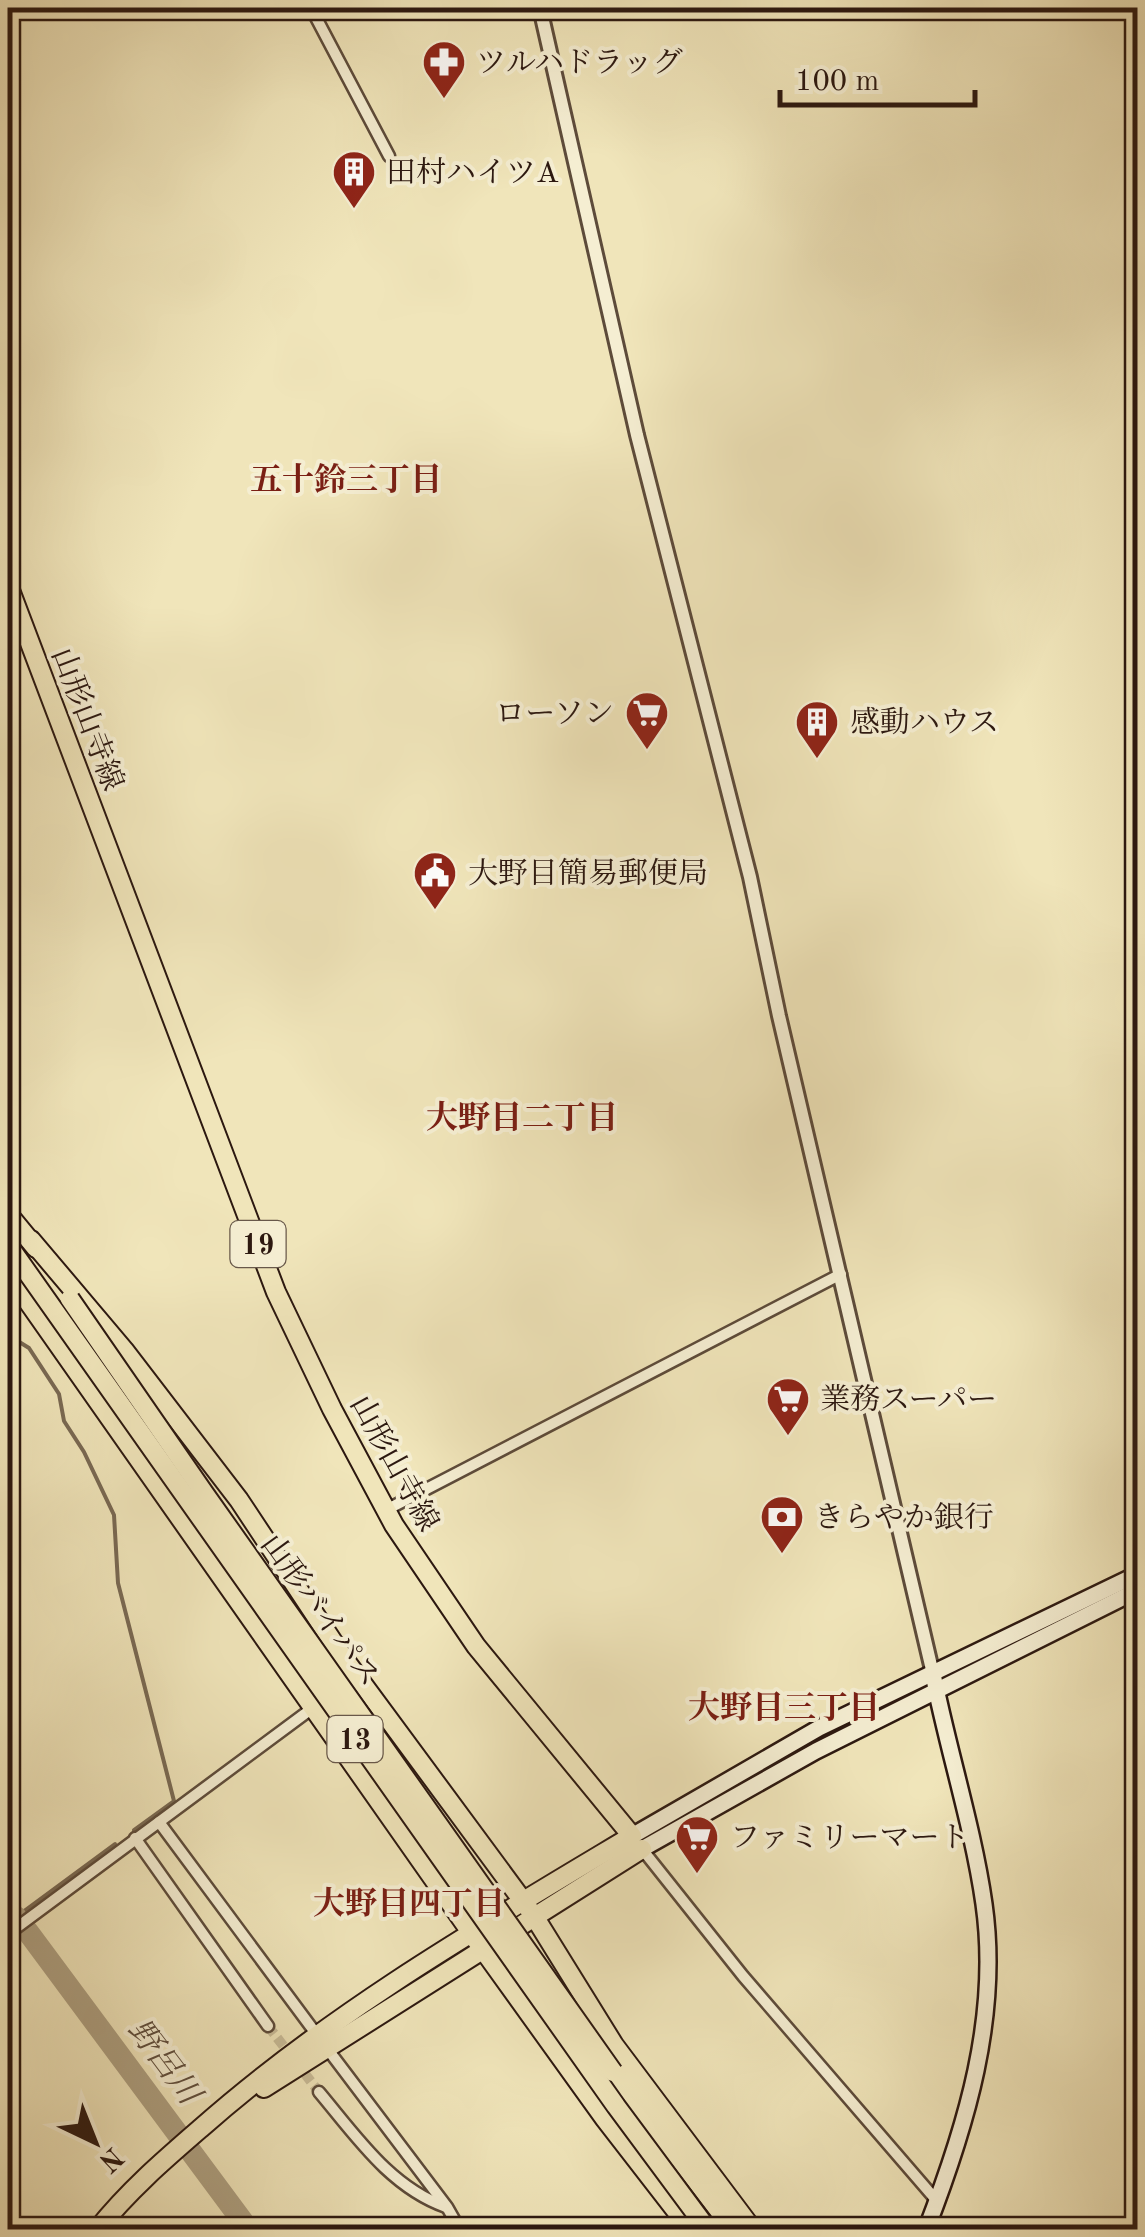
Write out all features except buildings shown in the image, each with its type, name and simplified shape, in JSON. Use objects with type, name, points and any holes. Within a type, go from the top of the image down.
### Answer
[{"type":"main road","name":"山形山寺線","points":[[8,586],[276,1292],[386,1510],[476,1646],[637,1842]]},
{"type":"main road","name":"山形バイパス","points":[[8,1214],[31,1240],[215,1509],[614,2072],[734,2230]]},
{"type":"main road","points":[[31,1240],[124,1350],[239,1500],[345,1660],[529,1908],[614,2045],[753,2230]]},
{"type":"main road","name":"山形バイパス","points":[[8,1245],[593,2074],[708,2230]]},
{"type":"main road","points":[[8,1273],[477,1941],[691,2230]]},
{"type":"main road","points":[[934,1682],[1138,1574]]},
{"type":"main road","points":[[97,2230],[166,2157],[249,2085],[819,1728],[934,1682],[1132,1593]]},
{"type":"main road","points":[[926,2230],[978,2069],[988,1960],[984,1904],[934,1682]]},
{"type":"street","points":[[311,8],[390,156]]},
{"type":"street","points":[[540,8],[637,436],[746,859],[778,1016],[934,1682]]},
{"type":"street","points":[[386,1510],[841,1274]]},
{"type":"street","points":[[1132,1593],[1138,1618]]},
{"type":"street","points":[[8,1934],[314,1707]]},
{"type":"street","points":[[159,1822],[447,2207],[460,2230]]},
{"type":"street","points":[[135,1838],[268,2026]]},
{"type":"street","points":[[637,1842],[743,1976],[938,2201]]},
{"type":"street","points":[[319,2092],[386,2170],[427,2200],[447,2207]]},
{"type":"waterway","points":[[8,1335],[29,1348],[59,1394],[64,1421],[84,1452],[114,1515],[118,1583],[174,1801],[134,1830]]},
{"type":"waterway","points":[[16,1917],[115,1844]]},
{"type":"waterway","name":"野呂川","points":[[8,1923],[16,1917]]},
{"type":"waterway","name":"野呂川","points":[[28,1932],[249,2230]]},
{"type":"tunnel","points":[[268,2026],[319,2092]]},
{"type":"place","name":"ツルハドラッグ","points":[[444,100]]},
{"type":"place","name":"田村ハイツA","points":[[354,210]]},
{"type":"place","name":"ローソン","points":[[647,751]]},
{"type":"place","name":"感動ハウス","points":[[817,760]]},
{"type":"place","name":"大野目簡易郵便局","points":[[435,911]]},
{"type":"place","name":"業務スーパー","points":[[788,1437]]},
{"type":"place","name":"きらやか銀行","points":[[782,1555]]},
{"type":"place","name":"ファミリーマート","points":[[697,1875]]},
{"type":"district","name":"五十鈴三丁目","points":[[346,479]]},
{"type":"district","name":"大野目二丁目","points":[[522,1117]]},
{"type":"district","name":"大野目三丁目","points":[[784,1707]]},
{"type":"district","name":"大野目四丁目","points":[[409,1903]]}]
